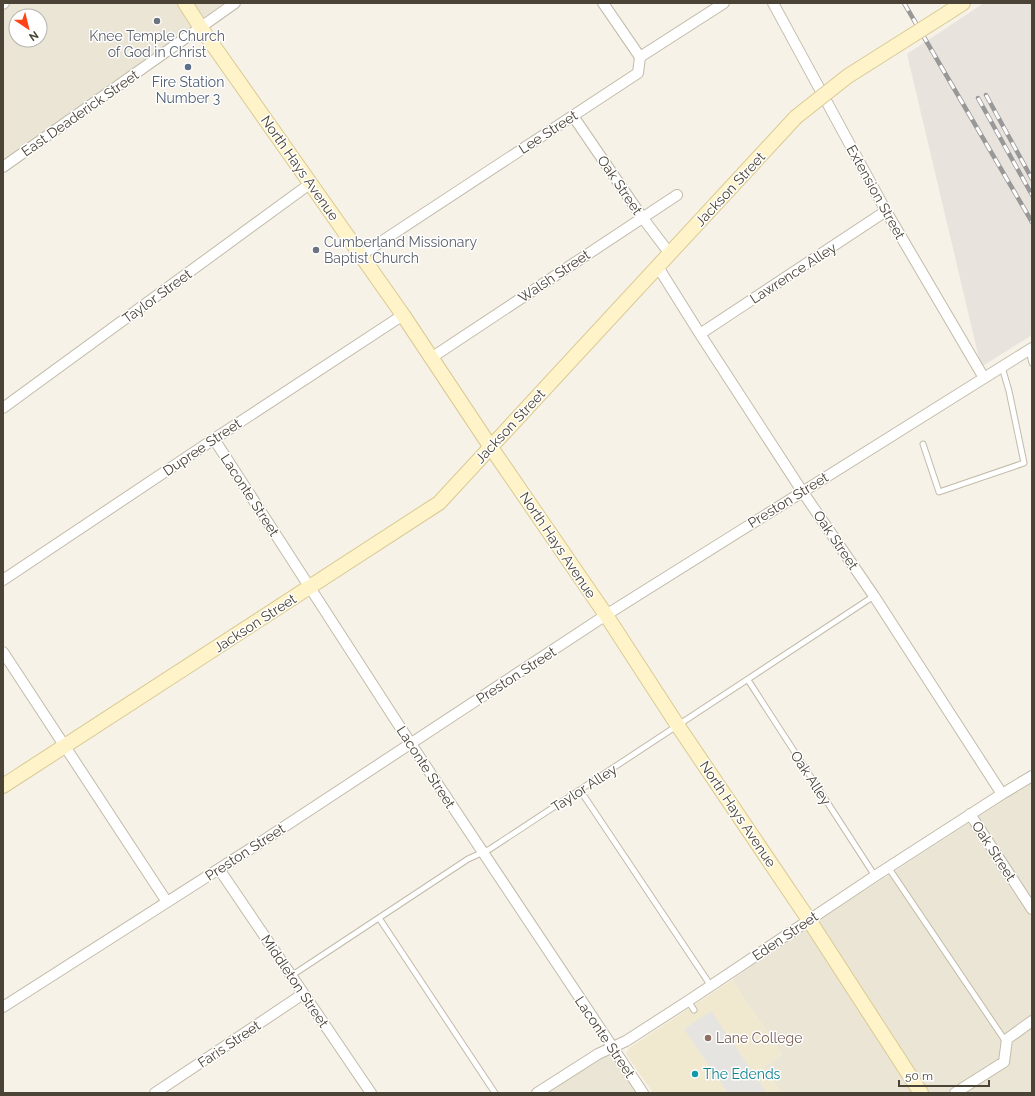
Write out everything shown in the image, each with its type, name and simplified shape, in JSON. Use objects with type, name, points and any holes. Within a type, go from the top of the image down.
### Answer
[{"type":"street","name":"North Hays Avenue","points":[[185,3],[201,28],[403,315],[490,446],[606,615],[678,726],[809,920],[921,1093]]},
{"type":"street","name":"East Deaderick Street","points":[[3,167],[235,3]]},
{"type":"street","points":[[603,3],[640,57],[724,3]]},
{"type":"street","name":"Extension Street","points":[[773,3],[886,212],[984,378]]},
{"type":"street","name":"Jackson Street","points":[[3,786],[439,503],[490,446],[796,117],[848,76],[963,3]]},
{"type":"street","name":"Lee Street","points":[[361,255],[638,73],[640,57]]},
{"type":"street","name":"Oak Street","points":[[573,116],[642,217],[670,254]]},
{"type":"street","name":"Taylor Street","points":[[3,408],[311,183]]},
{"type":"street","name":"Walsh Street","points":[[431,358],[677,195]]},
{"type":"street","name":"Lawrence Alley","points":[[700,334],[886,212]]},
{"type":"street","name":"Oak Street","points":[[658,266],[700,334],[802,491],[874,596],[1002,794]]},
{"type":"street","name":"Dupree Street","points":[[3,580],[403,315]]},
{"type":"street","name":"Preston Street","points":[[3,1007],[219,869],[606,615],[1030,349]]},
{"type":"street","name":"Laconte Street","points":[[214,439],[411,744],[642,1093]]},
{"type":"street","points":[[3,652],[167,902]]},
{"type":"street","name":"Eden Street","points":[[537,1093],[598,1054],[622,1043],[688,1001],[888,867],[1032,776]]},
{"type":"street","name":"Oak Street","points":[[970,814],[1032,909]]},
{"type":"street","name":"Middleton Street","points":[[219,869],[371,1093]]},
{"type":"street","name":"Faris Street","points":[[155,1093],[303,994]]},
{"type":"street","points":[[955,1093],[1004,1062],[1007,1039],[1032,1021]]},
{"type":"lane","points":[[1030,349],[1032,363]]},
{"type":"lane","points":[[923,444],[939,492],[1024,463],[1009,391],[1002,367]]},
{"type":"lane","name":"Taylor Alley","points":[[291,976],[468,859],[483,853],[580,790],[874,596]]},
{"type":"lane","name":"Oak Alley","points":[[748,680],[875,876]]},
{"type":"lane","points":[[580,790],[711,986]]},
{"type":"lane","points":[[888,867],[1007,1042]]},
{"type":"lane","points":[[379,918],[496,1093]]},
{"type":"lane","points":[[688,1001],[694,1010]]},
{"type":"shaded area","points":[[3,3],[224,3],[3,162]]},
{"type":"shaded area","points":[[984,3],[1032,3],[1032,335],[981,367],[907,54]]},
{"type":"shaded area","points":[[1032,782],[1032,1093],[781,1093],[764,1067],[782,1054],[732,980],[784,943]]},
{"type":"shaded area","name":"Lane College","points":[[732,980],[782,1054],[764,1067],[781,1093],[653,1093],[626,1054],[629,1048]]},
{"type":"shaded area","points":[[711,1011],[767,1093],[728,1093],[684,1029]]},
{"type":"shaded area","points":[[611,1051],[638,1093],[543,1093]]},
{"type":"railway","points":[[904,3],[1032,222]]},
{"type":"railway","points":[[986,95],[1032,179]]},
{"type":"railway","points":[[978,98],[1032,195]]},
{"type":"place","name":"Knee Temple Church of God in Christ","points":[[157,21]]},
{"type":"place","name":"Fire Station Number 3","points":[[188,67]]},
{"type":"place","name":"Cumberland Missionary Baptist Church","points":[[316,250]]},
{"type":"place","name":"Lane College","points":[[708,1038]]},
{"type":"place","name":"The Edends","points":[[695,1074]]}]
